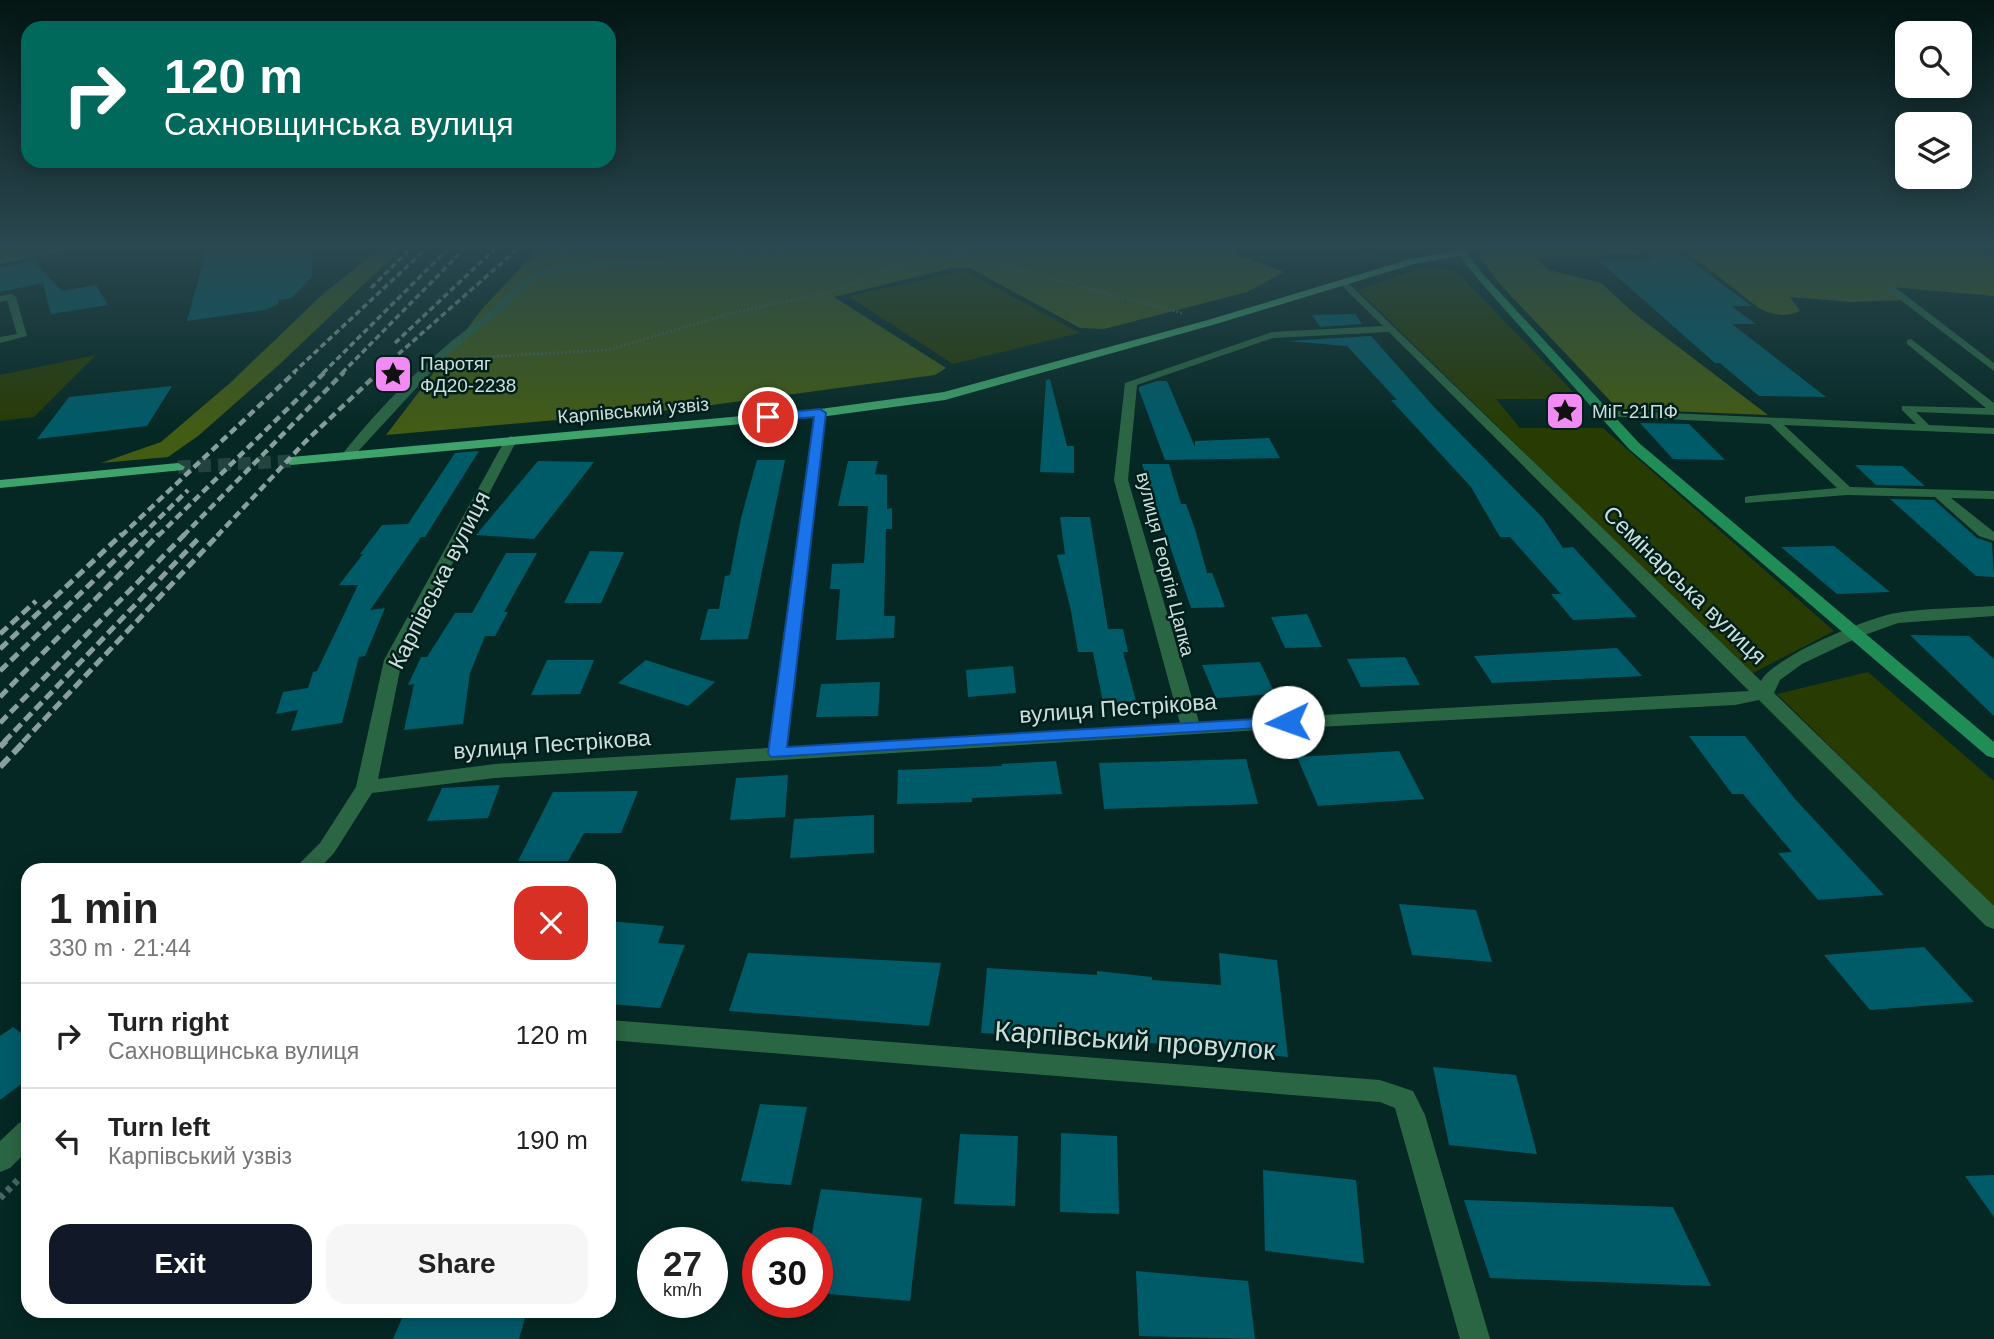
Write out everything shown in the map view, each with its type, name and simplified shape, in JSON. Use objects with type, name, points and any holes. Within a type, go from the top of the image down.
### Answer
[{"type":"main road","name":"Карпівський узвіз","points":[[290,461],[820,413],[946,396],[995,385],[1261,307]]},
{"type":"main road","points":[[1511,307],[1634,446],[1994,752]]},
{"type":"main road","points":[[0,484],[178,467]]},
{"type":"street","name":"Семінарська вулиця","points":[[1369,307],[1530,468],[1765,693],[1994,920]]},
{"type":"street","name":"вулиця Георгія Цапка","points":[[1191,728],[1121,481],[1130,383],[1272,335],[1391,329]]},
{"type":"street","points":[[777,753],[820,413]]},
{"type":"street","name":"Карпівська вулиця","points":[[311,863],[327,848],[366,787],[393,660],[511,440]]},
{"type":"street","points":[[1765,693],[1772,677],[1796,660],[1853,633],[1896,618],[1994,611]]},
{"type":"street","name":"вулиця Пестрікова","points":[[366,787],[495,771],[1191,728],[1735,699],[1765,693]]},
{"type":"street","name":"Карпівський провулок","points":[[616,1031],[1380,1091],[1404,1099],[1475,1339]]},
{"type":"street","points":[[0,1159],[21,1139]]},
{"type":"lane","points":[[0,340],[22,336],[14,307]]},
{"type":"lane","points":[[346,457],[439,357],[500,307]]},
{"type":"lane","points":[[1916,307],[1994,368]]},
{"type":"lane","points":[[1911,342],[1994,410]]},
{"type":"lane","points":[[1926,428],[1906,408],[1994,410]]},
{"type":"lane","points":[[1602,413],[1994,431]]},
{"type":"lane","points":[[1773,421],[1847,491]]},
{"type":"lane","points":[[1750,500],[1847,491],[1994,495]]},
{"type":"lane","points":[[1939,494],[1984,533],[1994,537]]},
{"type":"path","points":[[439,357],[493,358],[608,350],[758,307]]},
{"type":"path","points":[[0,1198],[21,1177]]},
{"type":"green space","points":[[309,307],[339,307],[198,436],[168,457],[101,463],[161,442],[230,383]]},
{"type":"green space","points":[[851,307],[946,368],[935,375],[682,409],[386,435],[483,308]]},
{"type":"green space","points":[[866,307],[1033,307],[1080,333],[953,364]]},
{"type":"green space","points":[[1042,307],[1187,307],[1104,329],[1080,328]]},
{"type":"green space","points":[[1376,307],[1491,307],[1580,399],[1496,399],[1520,428],[1603,428],[1834,631],[1751,674]]},
{"type":"green space","points":[[1522,307],[1628,307],[1768,415],[1618,409]]},
{"type":"green space","points":[[1758,307],[1797,307],[1800,311],[1785,315]]},
{"type":"green space","points":[[96,355],[34,417],[0,421],[0,375]]},
{"type":"green space","points":[[1868,672],[1994,781],[1994,908],[1777,694]]},
{"type":"building","points":[[49,307],[92,307],[51,314]]},
{"type":"building","points":[[191,307],[270,307],[265,310],[187,321]]},
{"type":"building","points":[[1652,307],[1733,307],[1756,324],[1732,324],[1826,397],[1759,396],[1720,363],[1715,363]]},
{"type":"building","points":[[1355,314],[1362,324],[1320,327],[1312,315]]},
{"type":"building","points":[[1371,336],[1435,408],[1543,518],[1563,548],[1573,547],[1637,617],[1573,620],[1551,594],[1561,594],[1510,537],[1500,537],[1471,487],[1391,400],[1397,400],[1347,346],[1286,341]]},
{"type":"building","points":[[1050,379],[1067,446],[1074,446],[1074,473],[1040,472],[1046,380]]},
{"type":"building","points":[[1167,381],[1195,447],[1195,441],[1269,438],[1280,458],[1165,460],[1139,390],[1139,387]]},
{"type":"building","points":[[172,386],[147,426],[37,439],[69,397]]},
{"type":"building","points":[[1640,423],[1689,424],[1725,460],[1673,459]]},
{"type":"building","points":[[479,451],[425,537],[421,537],[370,610],[385,608],[365,656],[359,657],[342,723],[291,731],[298,710],[276,714],[283,692],[308,688],[313,672],[317,671],[358,585],[339,585],[382,525],[408,524],[455,453]]},
{"type":"building","points":[[757,460],[785,460],[748,639],[700,640],[708,609],[719,609],[725,576],[730,575],[741,518]]},
{"type":"building","points":[[538,461],[594,462],[534,539],[476,535]]},
{"type":"building","points":[[848,461],[878,461],[875,474],[887,475],[887,509],[892,508],[892,529],[886,529],[884,616],[895,616],[894,638],[836,640],[840,589],[830,589],[832,564],[864,563],[868,506],[838,506]]},
{"type":"building","points":[[1142,464],[1169,464],[1181,504],[1186,504],[1195,529],[1207,573],[1212,573],[1225,607],[1191,608]]},
{"type":"building","points":[[1855,465],[1902,466],[1925,486],[1876,485]]},
{"type":"building","points":[[1890,499],[1934,500],[1977,538],[1992,543],[1994,577],[1976,576]]},
{"type":"building","points":[[1060,517],[1090,517],[1108,629],[1123,629],[1128,652],[1123,652],[1136,701],[1103,703],[1093,652],[1078,652],[1057,555],[1065,554]]},
{"type":"building","points":[[1834,546],[1890,592],[1837,594],[1781,547]]},
{"type":"building","points":[[590,551],[624,552],[601,603],[564,603]]},
{"type":"building","points":[[506,553],[537,553],[504,612],[508,612],[495,636],[485,636],[470,673],[463,724],[404,730],[414,684],[408,685],[421,657],[427,657],[455,613],[472,613]]},
{"type":"building","points":[[1307,614],[1322,647],[1285,648],[1271,617]]},
{"type":"building","points":[[1910,635],[1969,636],[1994,659],[1994,716]]},
{"type":"building","points":[[1617,648],[1642,676],[1492,683],[1474,656]]},
{"type":"building","points":[[1405,657],[1420,685],[1361,687],[1347,659]]},
{"type":"building","points":[[547,660],[594,660],[580,694],[531,695]]},
{"type":"building","points":[[646,660],[715,682],[688,706],[618,683]]},
{"type":"building","points":[[1260,662],[1275,694],[1216,698],[1202,665]]},
{"type":"building","points":[[1013,666],[1016,693],[968,697],[966,670]]},
{"type":"building","points":[[880,682],[878,716],[816,717],[821,684]]},
{"type":"building","points":[[1689,736],[1745,736],[1795,799],[1884,895],[1818,900],[1778,853],[1792,852],[1743,794],[1732,794]]},
{"type":"building","points":[[1399,751],[1424,799],[1318,806],[1297,757]]},
{"type":"building","points":[[1246,759],[1258,804],[1104,809],[1099,763]]},
{"type":"building","points":[[1056,761],[1062,794],[972,798],[972,802],[897,804],[898,770]]},
{"type":"building","points":[[788,775],[785,817],[730,820],[736,778]]},
{"type":"building","points":[[500,785],[488,818],[427,821],[442,788]]},
{"type":"building","points":[[638,791],[621,833],[584,833],[568,861],[518,861],[553,792]]},
{"type":"building","points":[[874,815],[874,853],[790,858],[794,819]]},
{"type":"building","points":[[1399,904],[1476,910],[1492,962],[1412,955]]},
{"type":"building","points":[[616,922],[664,926],[658,943],[685,945],[660,1008],[616,1005]]},
{"type":"building","points":[[1924,947],[1974,1002],[1870,1010],[1824,955]]},
{"type":"building","points":[[748,953],[941,963],[929,1026],[729,1011]]},
{"type":"building","points":[[1219,953],[1277,960],[1288,1057],[1072,1035],[1072,1038],[981,1033],[987,968],[1097,975],[1097,971],[1152,977],[1152,980],[1221,985]]},
{"type":"building","points":[[13,1027],[21,1033],[21,1084],[0,1100],[0,1036]]},
{"type":"building","points":[[1433,1067],[1516,1075],[1537,1154],[1449,1145]]},
{"type":"building","points":[[760,1104],[807,1107],[791,1185],[741,1181]]},
{"type":"building","points":[[1061,1133],[1117,1136],[1119,1214],[1060,1212]]},
{"type":"building","points":[[960,1134],[1018,1136],[1015,1206],[954,1204]]},
{"type":"building","points":[[1263,1170],[1356,1180],[1364,1263],[1265,1251]]},
{"type":"building","points":[[1994,1175],[1994,1217],[1965,1176]]},
{"type":"building","points":[[821,1189],[922,1198],[910,1301],[833,1294],[833,1227],[813,1227]]},
{"type":"building","points":[[1464,1200],[1673,1207],[1711,1286],[1490,1278]]},
{"type":"building","points":[[1136,1271],[1248,1281],[1255,1339],[1139,1336]]},
{"type":"building","points":[[402,1318],[525,1318],[519,1339],[393,1339]]},
{"type":"tunnel","points":[[178,467],[291,461]]},
{"type":"railway","points":[[293,373],[363,307]]},
{"type":"railway","points":[[323,373],[389,307]]},
{"type":"railway","points":[[342,373],[406,307]]},
{"type":"railway","points":[[395,343],[433,307]]},
{"type":"railway","points":[[377,373],[451,307]]},
{"type":"railway","points":[[121,536],[295,372]]},
{"type":"railway","points":[[158,536],[325,372]]},
{"type":"railway","points":[[183,536],[344,372]]},
{"type":"railway","points":[[217,536],[306,441],[379,372]]},
{"type":"railway","points":[[141,536],[188,490]]},
{"type":"railway","points":[[0,649],[122,534]]},
{"type":"railway","points":[[0,671],[142,534]]},
{"type":"railway","points":[[0,697],[159,534]]},
{"type":"railway","points":[[0,723],[185,534]]},
{"type":"railway","points":[[23,742],[219,534]]},
{"type":"railway","points":[[4,742],[199,538]]},
{"type":"railway","points":[[0,634],[36,601]]},
{"type":"railway","points":[[0,747],[6,741]]},
{"type":"railway","points":[[0,767],[25,741]]},
{"type":"place","name":"Паротяг ФД20-2238","points":[[393,374]]},
{"type":"place","name":"МіГ-21ПФ","points":[[1565,411]]},
{"type":"route","points":[[768,417],[820,413],[777,753],[1288,722]]}]
